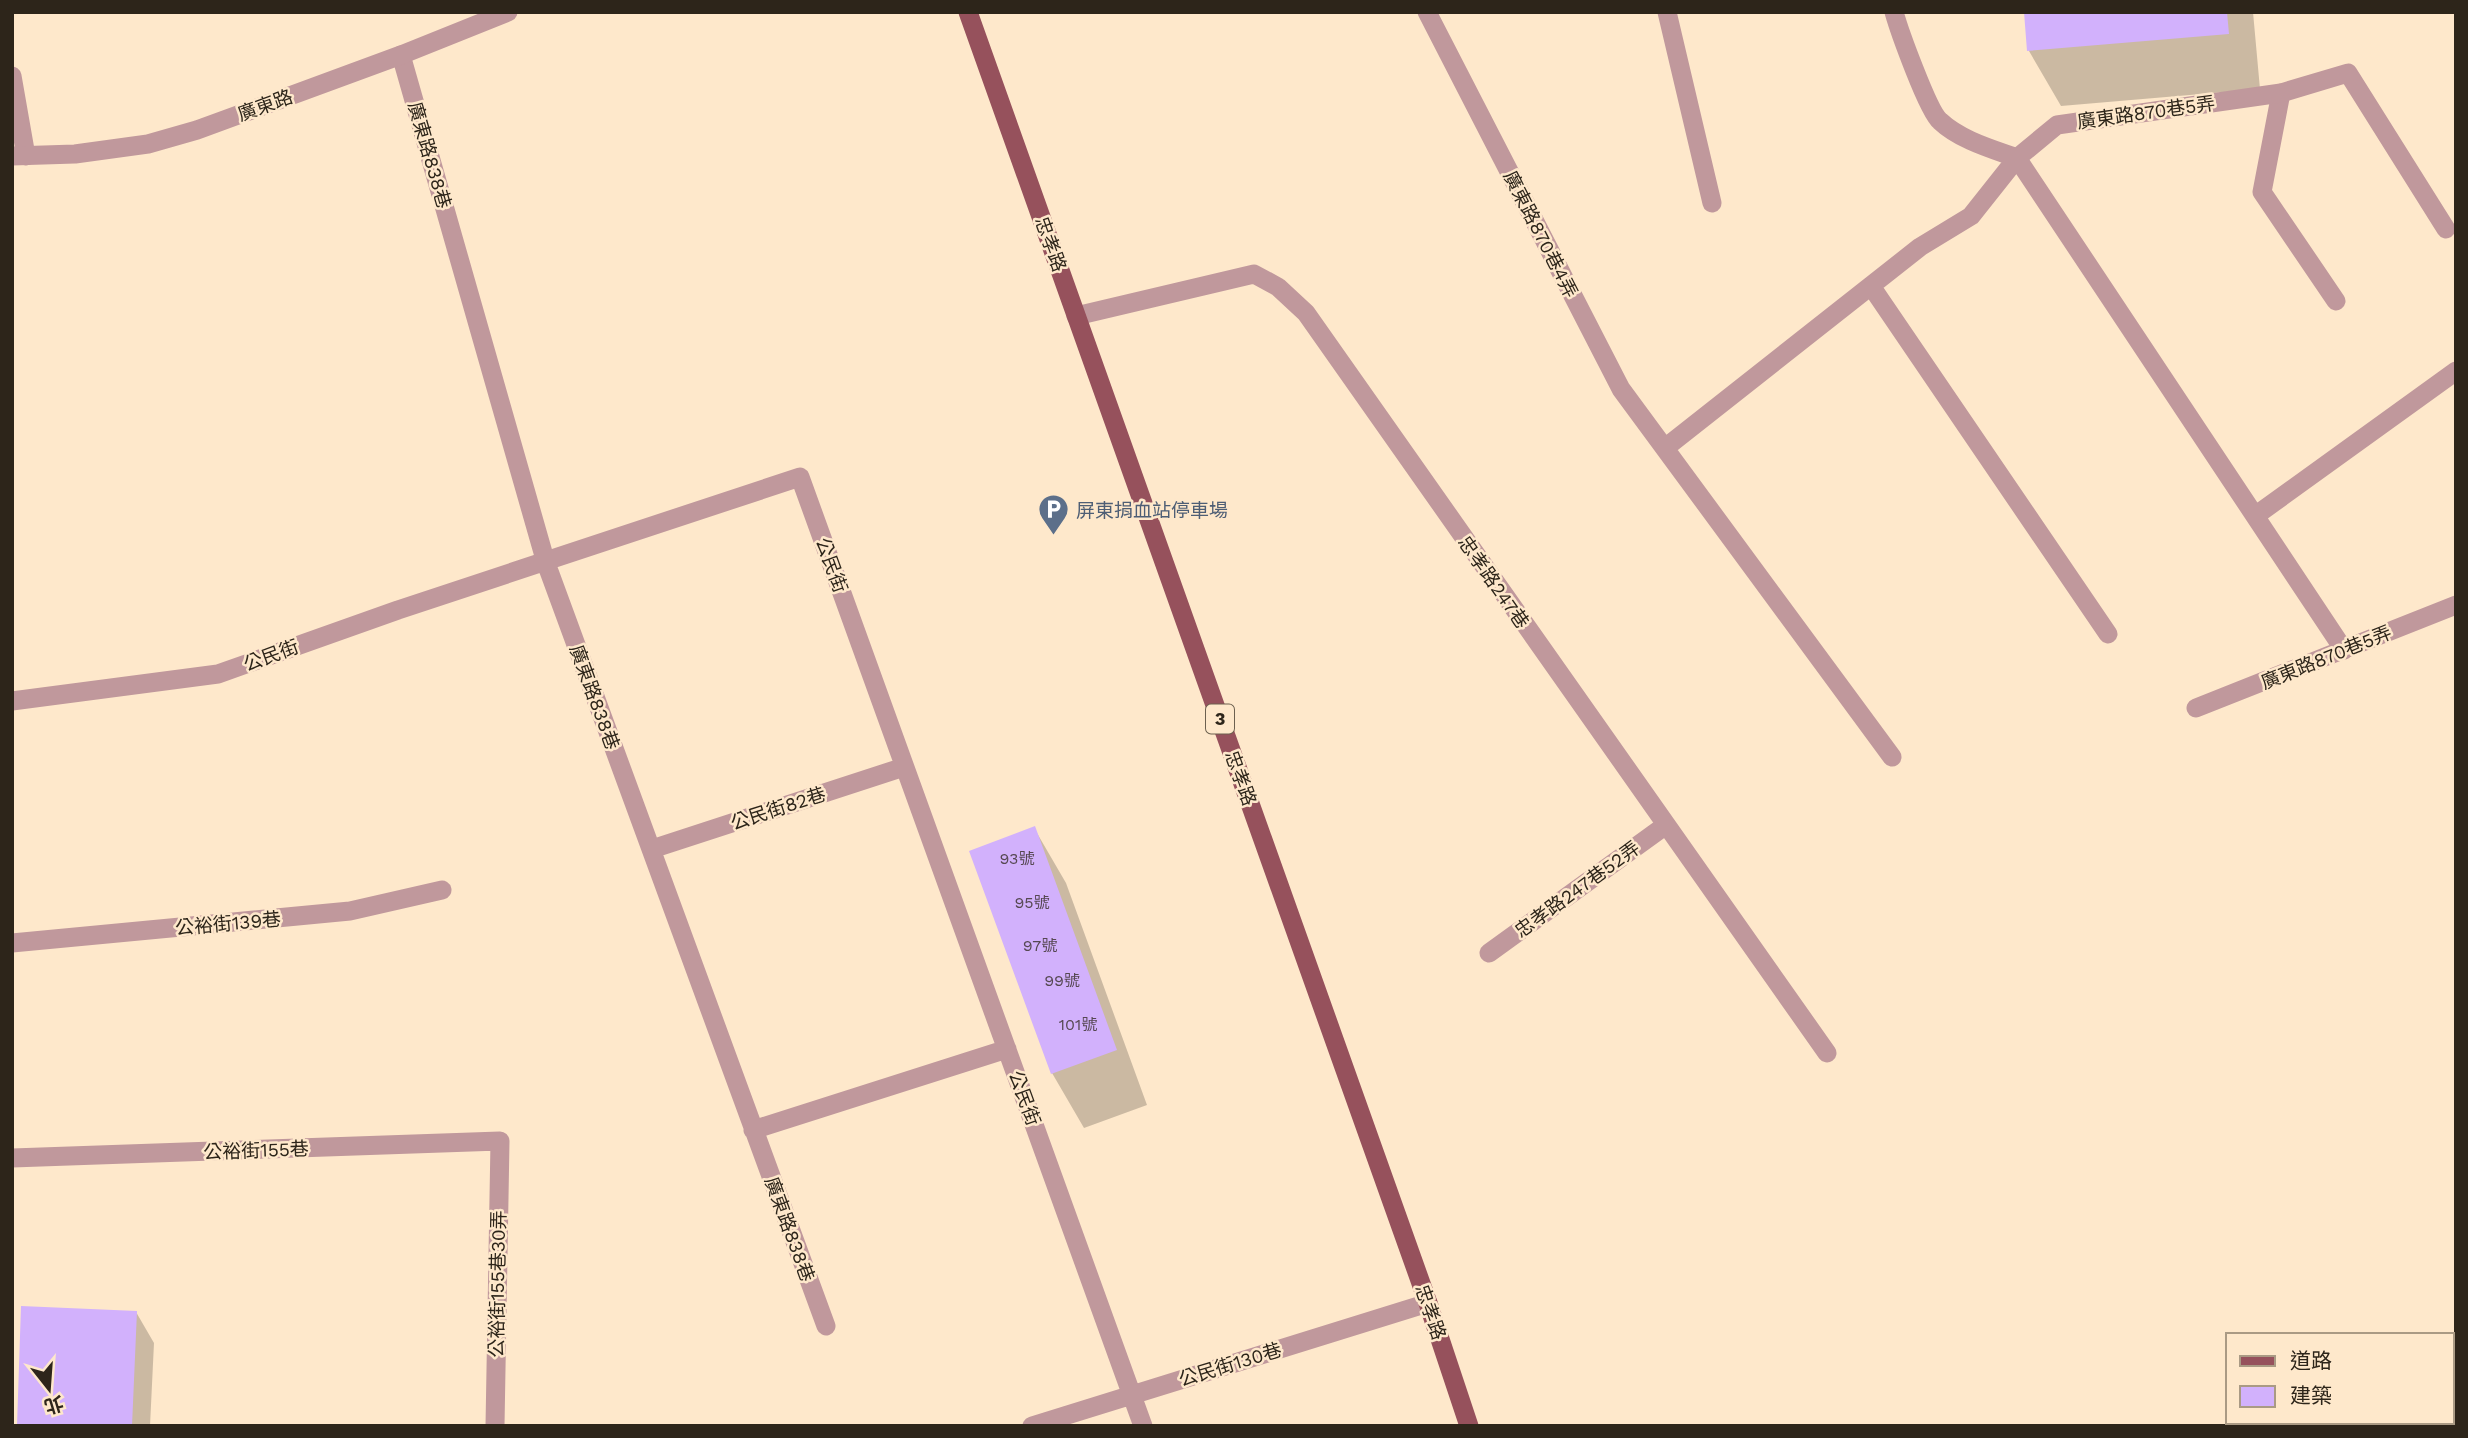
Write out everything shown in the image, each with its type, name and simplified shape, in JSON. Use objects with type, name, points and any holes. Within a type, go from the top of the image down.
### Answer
[{"type":"main road","name":"忠孝路","points":[[968,12],[1428,1303],[1469,1426]]},
{"type":"street","name":"廣東路","points":[[19,156],[148,144],[197,130],[401,55],[508,12]]},
{"type":"street","name":"廣東路870巷4弄","points":[[1427,12],[1621,389],[1892,757]]},
{"type":"street","points":[[1667,12],[1712,203]]},
{"type":"street","points":[[1894,12],[1900,36],[1938,120],[1979,144],[2017,158],[2344,650]]},
{"type":"street","name":"廣東路838巷","points":[[401,55],[545,563],[826,1326]]},
{"type":"street","name":"廣東路870巷5弄","points":[[2017,158],[2057,125],[2281,93],[2348,73],[2446,229]]},
{"type":"street","points":[[12,76],[19,156]]},
{"type":"street","points":[[2281,93],[2262,192],[2336,301]]},
{"type":"street","points":[[1665,448],[1920,247],[1971,216],[2017,158]]},
{"type":"street","name":"忠孝路247巷","points":[[1076,316],[1254,274],[1278,287],[1306,313],[1827,1053]]},
{"type":"street","points":[[1871,286],[2108,634]]},
{"type":"street","points":[[2255,516],[2456,371]]},
{"type":"street","name":"公民街","points":[[12,701],[218,674],[398,610],[800,477],[1143,1426]]},
{"type":"street","name":"廣東路870巷5弄","points":[[2196,708],[2456,605]]},
{"type":"street","name":"公民街82巷","points":[[652,849],[904,766]]},
{"type":"street","name":"忠孝路247巷52弄","points":[[1489,953],[1666,825]]},
{"type":"street","name":"公裕街139巷","points":[[12,943],[350,911],[442,890]]},
{"type":"street","points":[[753,1130],[1007,1049]]},
{"type":"street","name":"公裕街155巷","points":[[12,1158],[500,1141]]},
{"type":"street","name":"公裕街155巷30弄","points":[[495,1426],[500,1141]]},
{"type":"street","name":"公民街130巷","points":[[1032,1426],[1428,1303]]},
{"type":"building","points":[[2024,12],[2227,12],[2229,34],[2027,51]]},
{"type":"building","points":[[1035,826],[1117,1050],[1051,1074],[969,851]]},
{"type":"building","points":[[21,1306],[137,1311],[132,1426],[17,1426]]},
{"type":"place","name":"屏東捐血站停車場","points":[[1053,537]]}]
